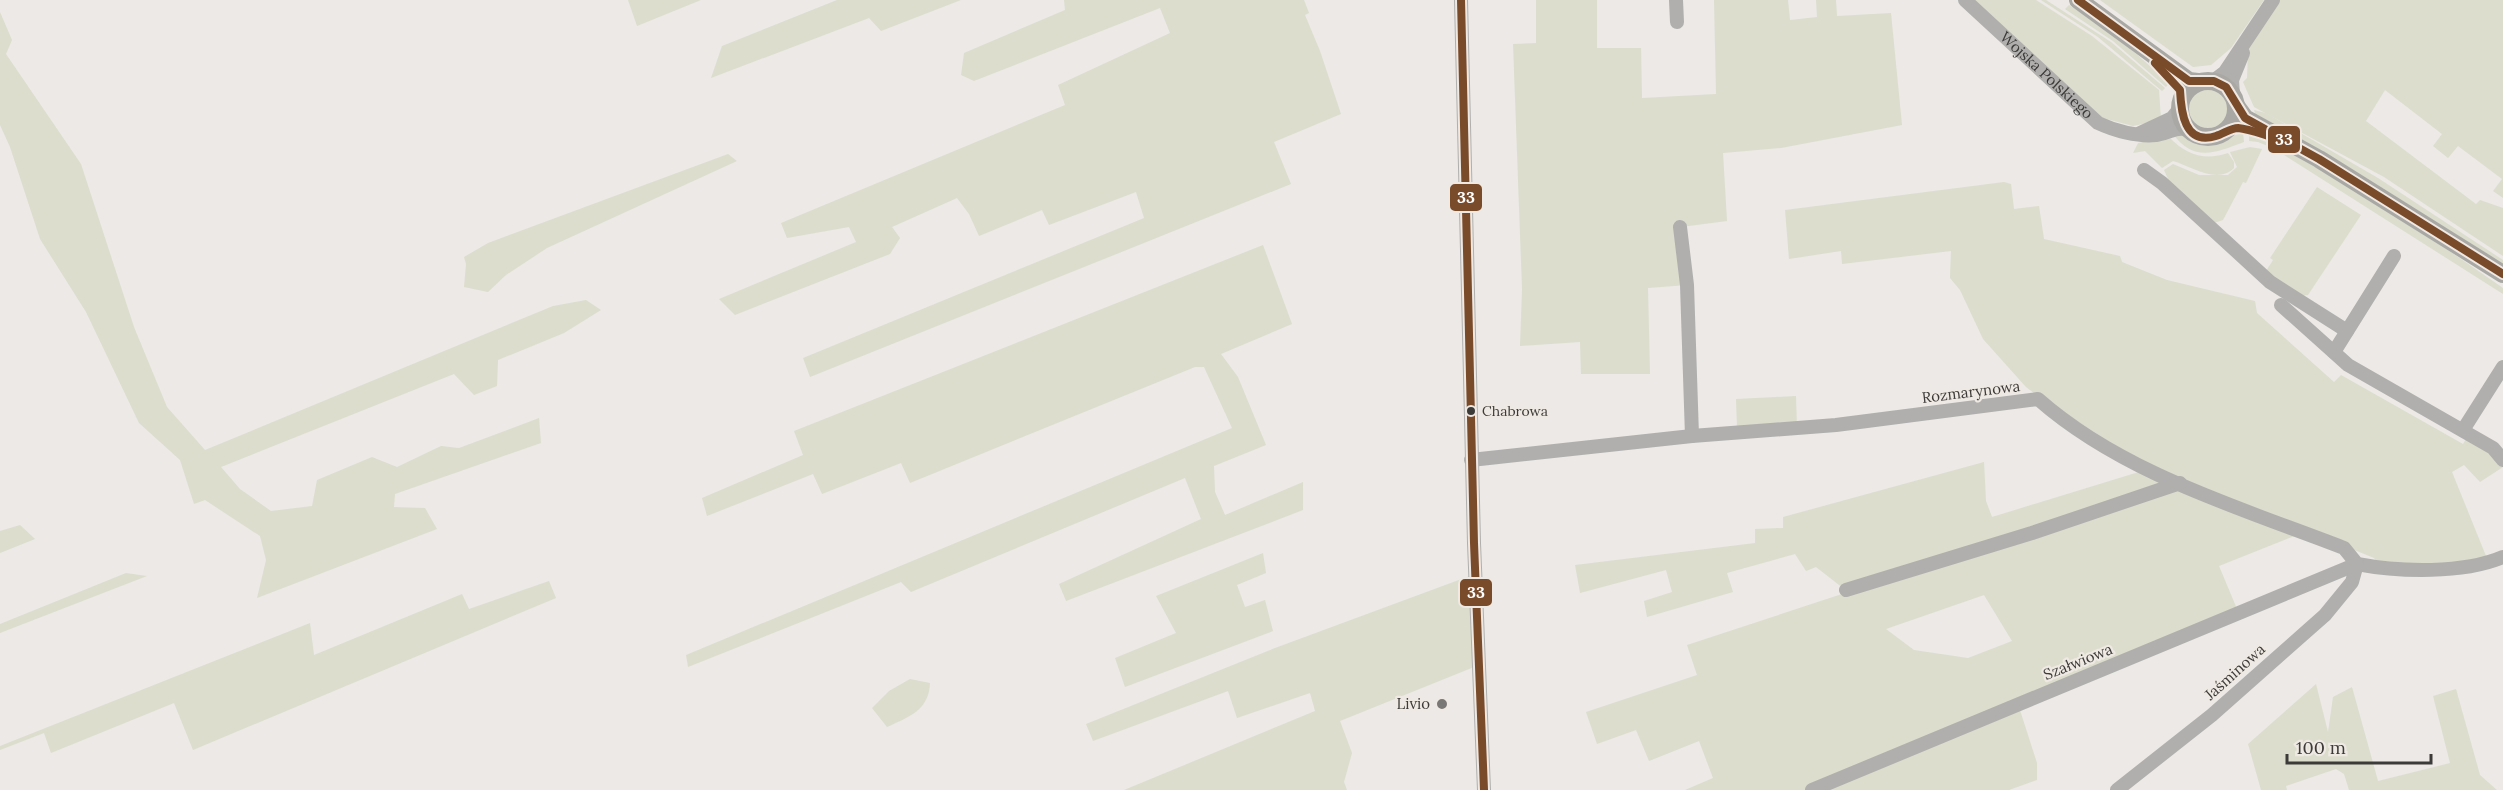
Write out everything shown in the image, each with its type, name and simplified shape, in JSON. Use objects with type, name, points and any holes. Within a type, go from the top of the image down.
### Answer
[{"type":"main road","points":[[2078,0],[2189,81],[2223,84],[2242,115],[2319,159],[2503,274]]},
{"type":"main road","points":[[2145,50],[2180,90],[2183,122],[2190,130],[2207,137],[2237,128],[2280,138]]},
{"type":"main road","points":[[2181,104],[2188,90],[2205,82]]},
{"type":"main road","points":[[2223,133],[2235,120],[2235,101]]},
{"type":"street","points":[[1461,0],[1472,460],[1484,790]]},
{"type":"street","points":[[1676,0],[1677,22]]},
{"type":"street","name":"Wojska Polskiego","points":[[1965,0],[2092,118],[2107,127],[2153,135],[2178,128],[2190,130]]},
{"type":"street","points":[[2205,82],[2219,78],[2273,0]]},
{"type":"street","points":[[2235,101],[2232,80],[2245,42]]},
{"type":"street","points":[[2138,134],[2172,118],[2181,104]]},
{"type":"street","points":[[2144,170],[2162,183],[2270,282],[2347,331]]},
{"type":"street","points":[[1680,227],[1687,285],[1692,436]]},
{"type":"street","points":[[2334,352],[2394,256]]},
{"type":"street","points":[[2281,305],[2348,365],[2493,448],[2503,460]]},
{"type":"street","points":[[2463,430],[2503,367]]},
{"type":"street","name":"Rozmarynowa","points":[[1472,460],[1692,436],[1826,426],[2038,399],[2084,433],[2123,456],[2180,483],[2344,548],[2357,564]]},
{"type":"street","points":[[1845,590],[2032,533],[2180,483]]},
{"type":"street","points":[[2357,564],[2382,568],[2431,569],[2487,563],[2503,557]]},
{"type":"street","name":"Szałwiowa","points":[[1812,790],[2357,564]]},
{"type":"street","name":"Jaśminowa","points":[[2117,790],[2212,715],[2325,615],[2352,582],[2357,564]]},
{"type":"green space","points":[[628,0],[701,0],[637,26]]},
{"type":"green space","points":[[837,0],[961,0],[881,31],[869,18],[711,78],[722,46]]},
{"type":"green space","points":[[1064,0],[1304,0],[1309,13],[1305,15],[1341,114],[1274,142],[1291,184],[810,377],[803,358],[1144,218],[1136,192],[1049,225],[1042,210],[979,236],[969,214],[957,198],[892,227],[900,238],[890,254],[735,315],[719,299],[856,242],[849,227],[787,238],[781,223],[1065,105],[1058,85],[1170,33],[1160,8],[974,81],[961,75],[964,53],[1065,10]]},
{"type":"green space","points":[[1536,0],[1597,0],[1597,48],[1641,48],[1642,98],[1716,94],[1714,0],[1788,0],[1790,20],[1817,17],[1816,0],[1836,0],[1837,16],[1891,13],[1902,125],[1781,148],[1723,153],[1727,221],[1681,227],[1687,285],[1648,288],[1650,374],[1581,374],[1580,342],[1520,346],[1522,289],[1513,44],[1536,43]]},
{"type":"green space","points":[[1971,0],[2036,0],[2092,36],[2159,90],[2161,120],[2133,126],[2099,117]]},
{"type":"green space","points":[[2041,0],[2046,0],[2111,42],[2165,88],[2162,91],[2098,37]]},
{"type":"green space","points":[[2100,0],[2264,0],[2231,48],[2211,65],[2193,67]]},
{"type":"green space","points":[[2278,0],[2503,0],[2503,198],[2493,191],[2502,179],[2458,146],[2448,158],[2433,146],[2442,134],[2385,90],[2366,121],[2476,204],[2480,200],[2503,208],[2503,256],[2384,177],[2254,107],[2243,82],[2247,78],[2248,48]]},
{"type":"green space","points":[[2069,5],[2115,35],[2169,83],[2166,87],[2113,41],[2065,9]]},
{"type":"green space","points":[[0,12],[12,40],[6,54],[81,164],[134,327],[167,407],[205,450],[553,306],[586,300],[601,310],[564,333],[498,360],[497,386],[474,395],[454,374],[221,467],[240,489],[271,511],[312,506],[317,480],[372,457],[397,467],[441,446],[459,448],[539,418],[541,443],[395,494],[394,507],[425,508],[437,529],[257,598],[266,560],[260,536],[205,500],[194,504],[180,460],[139,423],[86,312],[40,239],[10,147],[0,125]]},
{"type":"green space","points":[[2209,88],[2225,94],[2231,110],[2225,126],[2209,132],[2193,126],[2187,110],[2193,94]]},
{"type":"green space","points":[[2254,110],[2266,113],[2378,178],[2503,260],[2503,265],[2256,117]]},
{"type":"green space","points":[[2185,133],[2207,142],[2243,133],[2244,142],[2215,152],[2198,152],[2189,149],[2173,134]]},
{"type":"green space","points":[[2249,135],[2297,153],[2422,232],[2503,288],[2503,294],[2273,148],[2249,141]]},
{"type":"green space","points":[[2169,137],[2182,148],[2196,155],[2211,156],[2228,153],[2234,162],[2234,168],[2227,173],[2212,175],[2173,161],[2162,168],[2145,151],[2133,153],[2138,143]]},
{"type":"green space","points":[[2250,147],[2262,149],[2246,183],[2243,182],[2223,220],[2214,223],[2170,183],[2164,170],[2173,164],[2199,175],[2228,175],[2237,167],[2230,152]]},
{"type":"green space","points":[[728,154],[737,161],[547,248],[506,275],[488,292],[464,287],[466,264],[464,257],[488,243]]},
{"type":"green space","points":[[2004,182],[2011,184],[2014,209],[2039,206],[2044,239],[2120,256],[2122,262],[2167,280],[2255,301],[2257,313],[2334,382],[2341,375],[2463,444],[2466,439],[2498,459],[2503,467],[2480,482],[2464,465],[2452,472],[2486,556],[2494,561],[2382,568],[2374,558],[2176,477],[2132,456],[2026,387],[1983,339],[1960,290],[1950,278],[1951,251],[1842,264],[1841,251],[1789,259],[1785,210]]},
{"type":"green space","points":[[2317,187],[2361,215],[2308,295],[2300,296],[2266,271],[2273,260],[2270,258]]},
{"type":"green space","points":[[1263,245],[1292,324],[1221,354],[1238,377],[1266,445],[1214,466],[1215,492],[1225,515],[1303,482],[1303,510],[1066,601],[1059,584],[1201,519],[1185,478],[911,592],[901,582],[688,667],[686,655],[1232,428],[1204,367],[1195,367],[910,483],[901,463],[822,494],[813,474],[707,516],[702,498],[803,455],[794,431]]},
{"type":"green space","points":[[1796,396],[1797,429],[1737,428],[1736,399]]},
{"type":"green space","points":[[1984,462],[1986,501],[1992,517],[2142,471],[2297,535],[2219,566],[2237,609],[2018,704],[2037,763],[2037,780],[2009,790],[1685,790],[1713,778],[1699,741],[1649,761],[1636,730],[1597,744],[1586,712],[1697,675],[1687,645],[1848,592],[1816,567],[1806,571],[1795,554],[1727,573],[1733,592],[1647,617],[1644,601],[1672,592],[1666,570],[1580,593],[1575,565],[1755,543],[1755,529],[1783,528],[1783,517]],"holes":[[[1984,595],[2012,641],[1968,658],[1914,650],[1886,629]]]},
{"type":"green space","points":[[20,525],[35,539],[0,553],[0,531]]},
{"type":"green space","points":[[1263,553],[1266,573],[1237,585],[1245,607],[1265,600],[1273,631],[1125,687],[1115,658],[1176,633],[1156,596]]},
{"type":"green space","points":[[126,573],[147,576],[0,633],[0,624]]},
{"type":"green space","points":[[1475,574],[1479,665],[1340,721],[1352,753],[1344,782],[1347,790],[1124,790],[1315,711],[1310,693],[1237,718],[1228,691],[1093,741],[1086,724],[1275,648]]},
{"type":"green space","points":[[549,581],[556,598],[193,750],[174,703],[51,753],[44,733],[0,750],[0,746],[310,623],[314,655],[462,594],[469,609]]},
{"type":"green space","points":[[910,679],[930,683],[926,700],[922,706],[903,720],[887,727],[872,708],[889,691]]},
{"type":"green space","points":[[2316,684],[2328,732],[2333,697],[2352,687],[2378,781],[2450,763],[2433,696],[2456,689],[2480,775],[2497,790],[2349,790],[2344,774],[2336,769],[2286,786],[2287,790],[2261,790],[2248,744]]},
{"type":"transit line","name":"33","points":[[1461,0],[1474,543],[1484,790]]},
{"type":"transit line","name":"33","points":[[2078,0],[2189,81],[2214,81],[2226,87],[2245,118],[2319,159],[2503,274]]},
{"type":"transit line","name":"33","points":[[2155,63],[2180,90],[2186,125],[2197,136],[2205,138],[2216,136],[2238,128],[2275,138]]},
{"type":"place","name":"Chabrowa","points":[[1471,411]]},
{"type":"place","name":"Livio","points":[[1442,704]]}]
